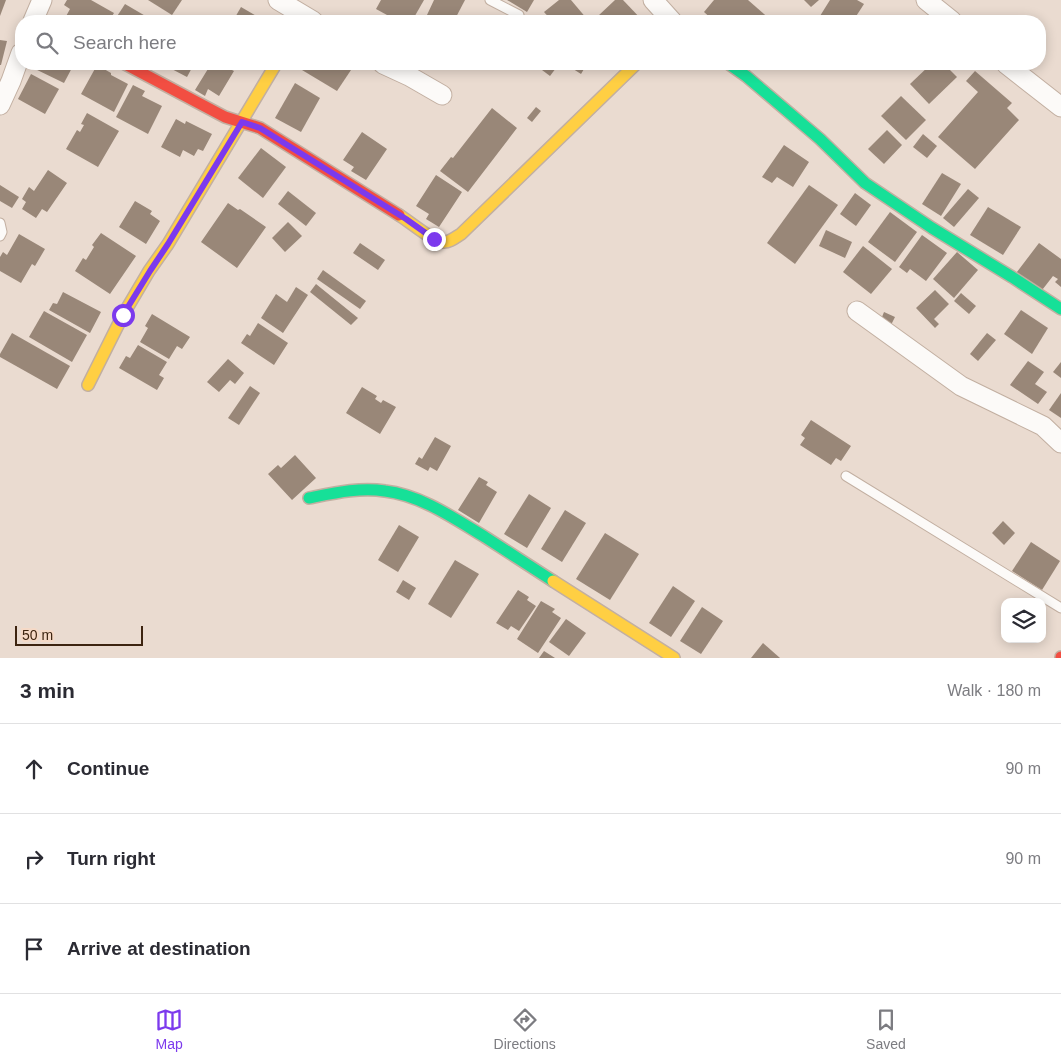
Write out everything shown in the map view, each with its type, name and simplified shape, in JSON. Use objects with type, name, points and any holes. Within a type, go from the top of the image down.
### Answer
[{"type":"street","points":[[278,0],[307,15]]},
{"type":"street","points":[[653,0],[667,15]]},
{"type":"street","points":[[926,0],[945,15]]},
{"type":"street","points":[[0,104],[6,79],[15,63]]},
{"type":"street","points":[[136,70],[225,117],[260,128],[406,219],[434,239],[442,242],[449,241],[462,234],[630,70]]},
{"type":"street","points":[[88,385],[123,315],[272,70]]},
{"type":"street","points":[[396,70],[442,95]]},
{"type":"street","points":[[738,70],[820,139],[865,183],[932,228],[1061,309]]},
{"type":"street","points":[[1014,70],[1061,107]]},
{"type":"street","points":[[857,311],[961,386],[1043,426],[1061,443]]},
{"type":"street","points":[[309,498],[372,490],[393,492],[417,499],[448,514],[674,658]]},
{"type":"lane","points":[[490,0],[520,15]]},
{"type":"lane","points":[[0,223],[2,232],[0,236]]},
{"type":"lane","points":[[846,476],[1061,608]]},
{"type":"building","points":[[0,0],[6,0],[0,16]]},
{"type":"building","points":[[67,0],[91,0],[114,13],[113,15],[67,15],[70,9],[64,5]]},
{"type":"building","points":[[148,0],[182,0],[172,15]]},
{"type":"building","points":[[381,0],[424,0],[415,15],[387,15],[376,9]]},
{"type":"building","points":[[434,0],[465,0],[457,15],[427,15]]},
{"type":"building","points":[[507,0],[534,0],[527,12]]},
{"type":"building","points":[[559,0],[571,0],[584,15],[547,15],[544,12]]},
{"type":"building","points":[[615,0],[623,0],[637,15],[599,15]]},
{"type":"building","points":[[714,0],[748,0],[765,15],[707,15],[704,12]]},
{"type":"building","points":[[804,0],[819,0],[811,7]]},
{"type":"building","points":[[830,0],[857,0],[864,4],[857,15],[821,15]]},
{"type":"building","points":[[125,4],[144,15],[118,15]]},
{"type":"building","points":[[241,7],[255,15],[236,15]]},
{"type":"building","points":[[0,40],[7,41],[1,65],[0,65]]},
{"type":"building","points":[[37,70],[71,70],[64,83]]},
{"type":"building","points":[[94,70],[106,70],[128,84],[114,112],[81,94]]},
{"type":"building","points":[[174,70],[191,70],[187,77]]},
{"type":"building","points":[[207,70],[234,71],[219,96],[208,89],[205,96],[195,90]]},
{"type":"building","points":[[302,70],[351,70],[337,91]]},
{"type":"building","points":[[542,70],[554,70],[550,76]]},
{"type":"building","points":[[575,70],[583,70],[581,74]]},
{"type":"building","points":[[925,70],[950,70],[957,77],[929,104],[910,84]]},
{"type":"building","points":[[975,71],[1012,103],[1007,108],[1019,120],[975,169],[938,137],[978,92],[966,81]]},
{"type":"building","points":[[31,74],[59,89],[45,114],[18,99]]},
{"type":"building","points":[[295,83],[320,98],[301,132],[275,118]]},
{"type":"building","points":[[133,85],[145,91],[142,96],[162,106],[148,134],[116,117]]},
{"type":"building","points":[[901,96],[926,120],[906,140],[881,116]]},
{"type":"building","points":[[536,107],[541,111],[532,122],[527,118]]},
{"type":"building","points":[[492,108],[517,128],[468,192],[440,171],[451,157],[453,158]]},
{"type":"building","points":[[87,113],[119,131],[98,167],[66,149],[77,130],[80,132],[84,125],[81,124]]},
{"type":"building","points":[[176,119],[185,124],[186,121],[212,134],[203,151],[198,149],[194,156],[183,150],[180,157],[161,147]]},
{"type":"building","points":[[887,130],[902,145],[884,164],[868,149]]},
{"type":"building","points":[[362,132],[387,149],[366,180],[351,171],[354,167],[343,160]]},
{"type":"building","points":[[923,134],[937,146],[927,158],[913,147]]},
{"type":"building","points":[[784,145],[809,162],[793,187],[777,177],[772,183],[762,177]]},
{"type":"building","points":[[261,148],[286,167],[263,198],[238,178]]},
{"type":"building","points":[[48,170],[67,183],[47,212],[42,209],[36,218],[22,209],[26,202],[22,199],[29,187],[34,191]]},
{"type":"building","points":[[942,173],[961,184],[941,216],[922,204]]},
{"type":"building","points":[[436,175],[462,192],[439,227],[426,219],[429,214],[416,206]]},
{"type":"building","points":[[0,185],[19,197],[12,208],[0,201]]},
{"type":"building","points":[[809,185],[838,205],[795,264],[767,243]]},
{"type":"building","points":[[968,189],[979,198],[954,227],[943,218]]},
{"type":"building","points":[[288,191],[316,213],[306,226],[278,204]]},
{"type":"building","points":[[855,193],[871,205],[856,226],[840,214]]},
{"type":"building","points":[[135,201],[152,211],[150,214],[160,221],[146,244],[119,227]]},
{"type":"building","points":[[228,203],[266,227],[237,268],[201,242]]},
{"type":"building","points":[[988,207],[1021,227],[1003,255],[970,235]]},
{"type":"building","points":[[890,212],[917,232],[895,262],[868,242]]},
{"type":"building","points":[[288,222],[302,236],[285,252],[272,238]]},
{"type":"building","points":[[826,230],[852,242],[845,258],[819,246]]},
{"type":"building","points":[[101,233],[136,256],[110,294],[75,271],[83,258],[86,260],[94,247],[92,245]]},
{"type":"building","points":[[19,234],[45,249],[35,266],[32,264],[21,283],[0,271],[0,257],[3,252],[7,255]]},
{"type":"building","points":[[922,235],[947,253],[926,281],[910,269],[907,273],[899,267]]},
{"type":"building","points":[[360,243],[385,260],[378,270],[353,253]]},
{"type":"building","points":[[1039,243],[1061,259],[1061,287],[1055,282],[1058,279],[1053,276],[1039,294],[1014,276]]},
{"type":"building","points":[[863,246],[892,269],[871,294],[843,272]]},
{"type":"building","points":[[957,252],[978,270],[954,298],[933,279]]},
{"type":"building","points":[[323,270],[366,301],[360,309],[317,279]]},
{"type":"building","points":[[316,284],[358,318],[351,325],[310,292]]},
{"type":"building","points":[[296,287],[308,295],[283,333],[261,318],[276,294],[287,302]]},
{"type":"building","points":[[935,290],[949,304],[934,319],[939,324],[935,328],[916,308]]},
{"type":"building","points":[[63,292],[101,312],[90,333],[49,310],[53,303],[57,304]]},
{"type":"building","points":[[961,293],[976,306],[969,314],[954,301]]},
{"type":"building","points":[[1021,310],[1048,328],[1032,354],[1004,334]]},
{"type":"building","points":[[44,311],[87,335],[72,362],[29,337]]},
{"type":"building","points":[[884,312],[895,317],[890,327],[880,322]]},
{"type":"building","points":[[152,314],[190,337],[182,349],[177,346],[169,359],[140,342],[148,328],[145,326]]},
{"type":"building","points":[[258,323],[288,343],[274,365],[241,343],[247,334],[250,336]]},
{"type":"building","points":[[12,333],[70,366],[57,389],[0,357]]},
{"type":"building","points":[[987,333],[996,340],[978,361],[970,354]]},
{"type":"building","points":[[138,345],[167,362],[159,375],[164,378],[157,390],[119,368],[126,356],[130,358]]},
{"type":"building","points":[[228,359],[244,373],[235,384],[230,380],[219,392],[207,382]]},
{"type":"building","points":[[1028,361],[1044,372],[1035,384],[1047,392],[1038,404],[1010,385]]},
{"type":"building","points":[[1061,362],[1061,378],[1053,372]]},
{"type":"building","points":[[250,386],[260,393],[239,425],[228,418]]},
{"type":"building","points":[[362,387],[377,396],[375,399],[381,403],[383,400],[396,407],[380,434],[346,413]]},
{"type":"building","points":[[1061,393],[1061,418],[1049,410]]},
{"type":"building","points":[[811,420],[851,446],[841,461],[836,458],[831,465],[800,445],[805,438],[801,435]]},
{"type":"building","points":[[435,437],[451,446],[437,471],[430,467],[428,471],[415,464],[419,457],[422,459]]},
{"type":"building","points":[[295,455],[316,478],[292,500],[268,474],[278,465],[281,468]]},
{"type":"building","points":[[479,477],[488,482],[486,485],[497,492],[479,523],[458,510]]},
{"type":"building","points":[[529,494],[551,508],[527,548],[504,534]]},
{"type":"building","points":[[565,510],[586,523],[562,562],[541,549]]},
{"type":"building","points":[[1003,521],[1015,533],[1004,545],[992,533]]},
{"type":"building","points":[[399,525],[419,537],[398,572],[378,560]]},
{"type":"building","points":[[605,533],[639,554],[610,600],[576,579]]},
{"type":"building","points":[[1031,542],[1060,561],[1042,590],[1012,571]]},
{"type":"building","points":[[455,560],[479,574],[451,618],[428,604]]},
{"type":"building","points":[[403,580],[416,588],[409,600],[396,592]]},
{"type":"building","points":[[673,586],[695,601],[671,637],[649,623]]},
{"type":"building","points":[[518,590],[529,597],[527,600],[536,606],[519,631],[511,626],[508,630],[496,623]]},
{"type":"building","points":[[541,601],[555,609],[552,612],[561,618],[538,653],[517,639]]},
{"type":"building","points":[[702,607],[723,621],[701,654],[680,641]]},
{"type":"building","points":[[566,619],[586,633],[569,656],[549,642]]},
{"type":"building","points":[[763,643],[780,658],[751,658]]},
{"type":"building","points":[[544,651],[555,658],[539,658]]},
{"type":"traffic: fast","points":[[738,70],[820,139],[865,183],[932,228],[1061,309]]},
{"type":"traffic: fast","points":[[309,498],[347,491],[366,490],[385,491],[412,497],[450,516],[553,581]]},
{"type":"traffic: slow","points":[[88,385],[123,315],[272,70]]},
{"type":"traffic: slow","points":[[399,215],[438,241],[445,242],[455,238],[630,70]]},
{"type":"traffic: slow","points":[[553,581],[674,658]]},
{"type":"traffic: jam","points":[[136,70],[225,117],[260,128],[399,215]]},
{"type":"route","points":[[123,315],[242,122],[260,128],[406,219],[434,239]]}]
